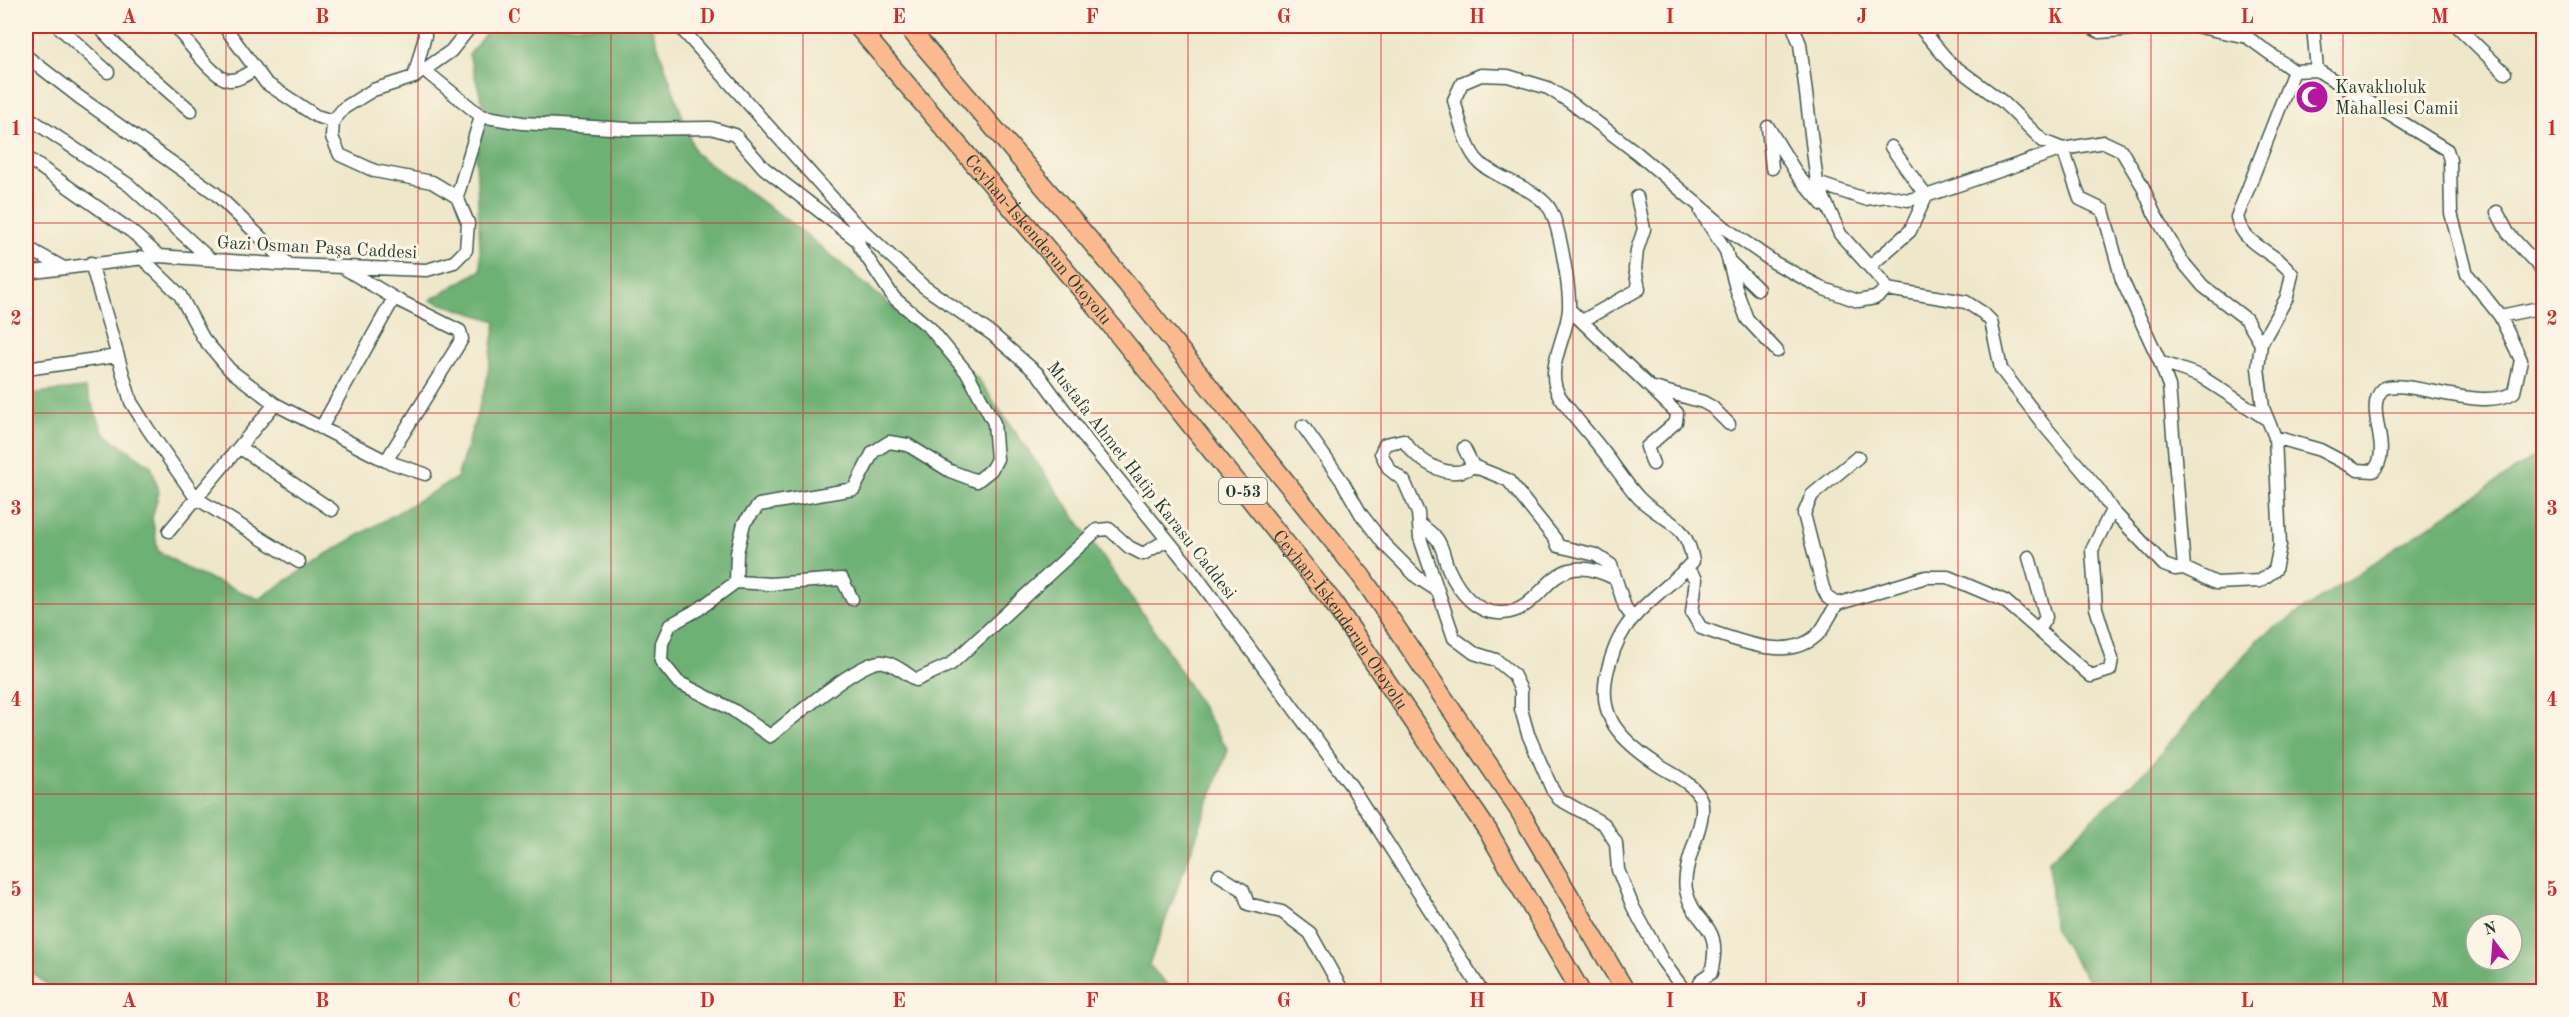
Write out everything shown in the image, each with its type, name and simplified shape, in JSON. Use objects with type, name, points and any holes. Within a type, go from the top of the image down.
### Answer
[{"type":"highway","name":"Ceyhan-İskenderun Otoyolu","points":[[857,26],[1098,309],[1332,601],[1488,831],[1581,992]]},
{"type":"highway","name":"O-53","points":[[907,26],[1127,284],[1362,577],[1519,810],[1626,992]]},
{"type":"street","points":[[58,26],[108,72]]},
{"type":"street","points":[[98,26],[119,48],[191,111]]},
{"type":"street","points":[[176,26],[215,74],[228,80],[237,79],[255,69]]},
{"type":"street","points":[[224,26],[266,83],[316,116],[333,120]]},
{"type":"street","points":[[419,74],[425,36],[424,26]]},
{"type":"street","points":[[471,26],[451,51],[419,74],[373,90],[344,108],[333,120],[332,137],[340,155],[375,171],[432,182],[457,197],[481,116]]},
{"type":"street","name":"Mustafa Ahmet Hatip Karasu Caddesi","points":[[679,26],[853,221],[923,286],[992,333],[1038,374],[1088,442],[1167,540],[1351,786],[1482,992]]},
{"type":"street","points":[[1793,26],[1800,44],[1816,183],[1840,234],[1870,266],[1887,289],[1966,302],[1983,313],[1991,321],[2001,369],[2043,424],[2099,490],[2112,510],[2164,565],[2175,569],[2184,568],[2216,583],[2260,581],[2275,570],[2280,545],[2276,437],[2263,408],[2258,368],[2261,344],[2287,297],[2292,274],[2285,264],[2250,242],[2239,226],[2237,217],[2294,71]]},
{"type":"street","points":[[1919,26],[1950,63],[2003,102],[2043,141],[2063,149],[2080,199],[2103,210],[2122,280],[2169,386],[2184,568]]},
{"type":"street","points":[[2088,26],[2100,32],[2165,26]]},
{"type":"street","points":[[2195,26],[2248,31],[2294,71],[2318,70],[2447,150],[2450,160],[2451,213],[2468,274],[2500,316],[2522,360],[2514,392],[2502,398],[2464,397],[2388,386],[2377,397],[2381,460],[2373,471],[2358,470],[2320,450],[2276,437]]},
{"type":"street","points":[[2313,26],[2318,70]]},
{"type":"street","points":[[2457,26],[2505,73]]},
{"type":"street","points":[[26,56],[79,97],[215,193],[289,265]]},
{"type":"street","points":[[419,74],[481,116],[522,123],[628,129],[711,128],[735,135],[764,168],[858,241]]},
{"type":"street","points":[[1473,466],[1465,471],[1437,469],[1426,463],[1403,440],[1385,444],[1381,453],[1389,469],[1404,481],[1418,513],[1420,538],[1454,638],[1474,653],[1496,660],[1513,674],[1521,690],[1521,709],[1528,734],[1558,800],[1604,825],[1616,843],[1618,870],[1633,907],[1662,960],[1688,991],[1711,973],[1715,943],[1710,929],[1694,907],[1686,890],[1687,869],[1702,812],[1701,799],[1679,778],[1632,746],[1618,732],[1603,696],[1603,682],[1616,641],[1633,618],[1693,561],[1690,543],[1676,526],[1640,498],[1559,395],[1553,372],[1563,341],[1569,309],[1562,255],[1551,210],[1536,195],[1503,179],[1478,162],[1461,127],[1454,100],[1462,83],[1481,75],[1508,76],[1548,88],[1637,153],[1729,231],[1775,263],[1824,290],[1858,301],[1875,298],[1887,289]]},
{"type":"street","points":[[26,116],[129,185],[210,259]]},
{"type":"street","points":[[1772,168],[1768,127],[1798,176],[1830,213]]},
{"type":"street","points":[[1816,183],[1865,199],[1887,196],[1908,200],[1926,196],[2063,149],[2104,142],[2121,150],[2182,261],[2203,286],[2246,319],[2261,344]]},
{"type":"street","points":[[1891,147],[1926,196]]},
{"type":"street","points":[[26,157],[131,231],[159,256]]},
{"type":"street","points":[[1870,266],[1910,231],[1926,196]]},
{"type":"street","name":"Gazi Osman Paşa Caddesi","points":[[26,273],[159,256],[289,265],[427,270],[454,262],[466,250],[468,223],[457,197]]},
{"type":"street","points":[[1582,321],[1639,289],[1635,269],[1637,250],[1644,229],[1636,197]]},
{"type":"street","points":[[1696,204],[1726,251],[1747,319],[1777,351]]},
{"type":"street","points":[[2497,212],[2508,233],[2544,272]]},
{"type":"street","points":[[736,582],[737,553],[744,523],[759,505],[854,489],[873,452],[889,442],[908,445],[950,471],[977,481],[991,470],[997,459],[994,423],[968,374],[930,328],[894,298],[860,247],[853,221]]},
{"type":"street","points":[[26,247],[62,267]]},
{"type":"street","points":[[141,258],[180,295],[203,338],[230,370],[275,404],[386,461],[425,474]]},
{"type":"street","points":[[1729,261],[1758,289]]},
{"type":"street","points":[[91,263],[130,402],[196,498],[299,562]]},
{"type":"street","points":[[342,267],[394,298],[460,331],[462,339],[386,461]]},
{"type":"street","points":[[321,428],[394,298]]},
{"type":"street","points":[[2500,316],[2543,306]]},
{"type":"street","points":[[1569,309],[1644,383],[1653,388],[1703,402],[1712,407],[1729,424]]},
{"type":"street","points":[[26,369],[117,356]]},
{"type":"street","points":[[2160,362],[2200,376],[2268,420]]},
{"type":"street","points":[[1653,388],[1677,413],[1676,422],[1647,447],[1653,464]]},
{"type":"street","points":[[169,531],[275,404]]},
{"type":"street","points":[[1303,426],[1342,481],[1361,514],[1384,544],[1417,577],[1438,591]]},
{"type":"street","points":[[239,447],[332,510]]},
{"type":"street","points":[[1464,448],[1473,466],[1508,480],[1555,538],[1558,546],[1596,555],[1611,565],[1625,607],[1633,618]]},
{"type":"street","points":[[1837,604],[1828,598],[1823,588],[1804,514],[1812,495],[1858,457]]},
{"type":"street","points":[[1687,569],[1696,579],[1692,613],[1701,628],[1780,649],[1804,643],[1819,633],[1837,604],[1899,584],[1938,576],[1948,577],[2005,601],[2091,675],[2109,670],[2112,658],[2096,608],[2092,550],[2112,510]]},
{"type":"street","points":[[1420,524],[1437,538],[1449,570],[1467,597],[1479,608],[1502,613],[1524,608],[1547,583],[1559,574],[1579,569],[1600,570],[1616,579]]},
{"type":"street","points":[[852,600],[842,579],[770,584],[736,582],[699,609],[670,626],[663,643],[661,662],[678,682],[733,710],[770,736],[814,700],[868,664],[883,661],[916,680],[951,664],[1097,530],[1109,529],[1129,547],[1143,554],[1167,540]]},
{"type":"street","points":[[2029,557],[2046,617],[2038,630]]},
{"type":"street","points":[[1219,875],[1243,890],[1248,904],[1282,912],[1310,933],[1343,992]]},
{"type":"street","points":[[1465,965],[1474,992]]},
{"type":"green space","points":[[491,26],[651,26],[695,153],[803,232],[978,379],[1161,640],[1228,750],[1149,965],[1173,991],[55,991],[26,970],[26,394],[85,388],[104,433],[151,466],[159,492],[152,518],[158,551],[193,572],[259,599],[325,555],[457,478],[486,385],[496,321],[430,300],[481,270],[476,157],[485,112],[469,55]]},
{"type":"green space","points":[[2543,451],[2543,991],[2095,991],[2053,928],[2049,860],[2151,765],[2257,640]]},
{"type":"place","name":"Kavaklıoluk Mahallesi Camii","points":[[2312,97]]}]
